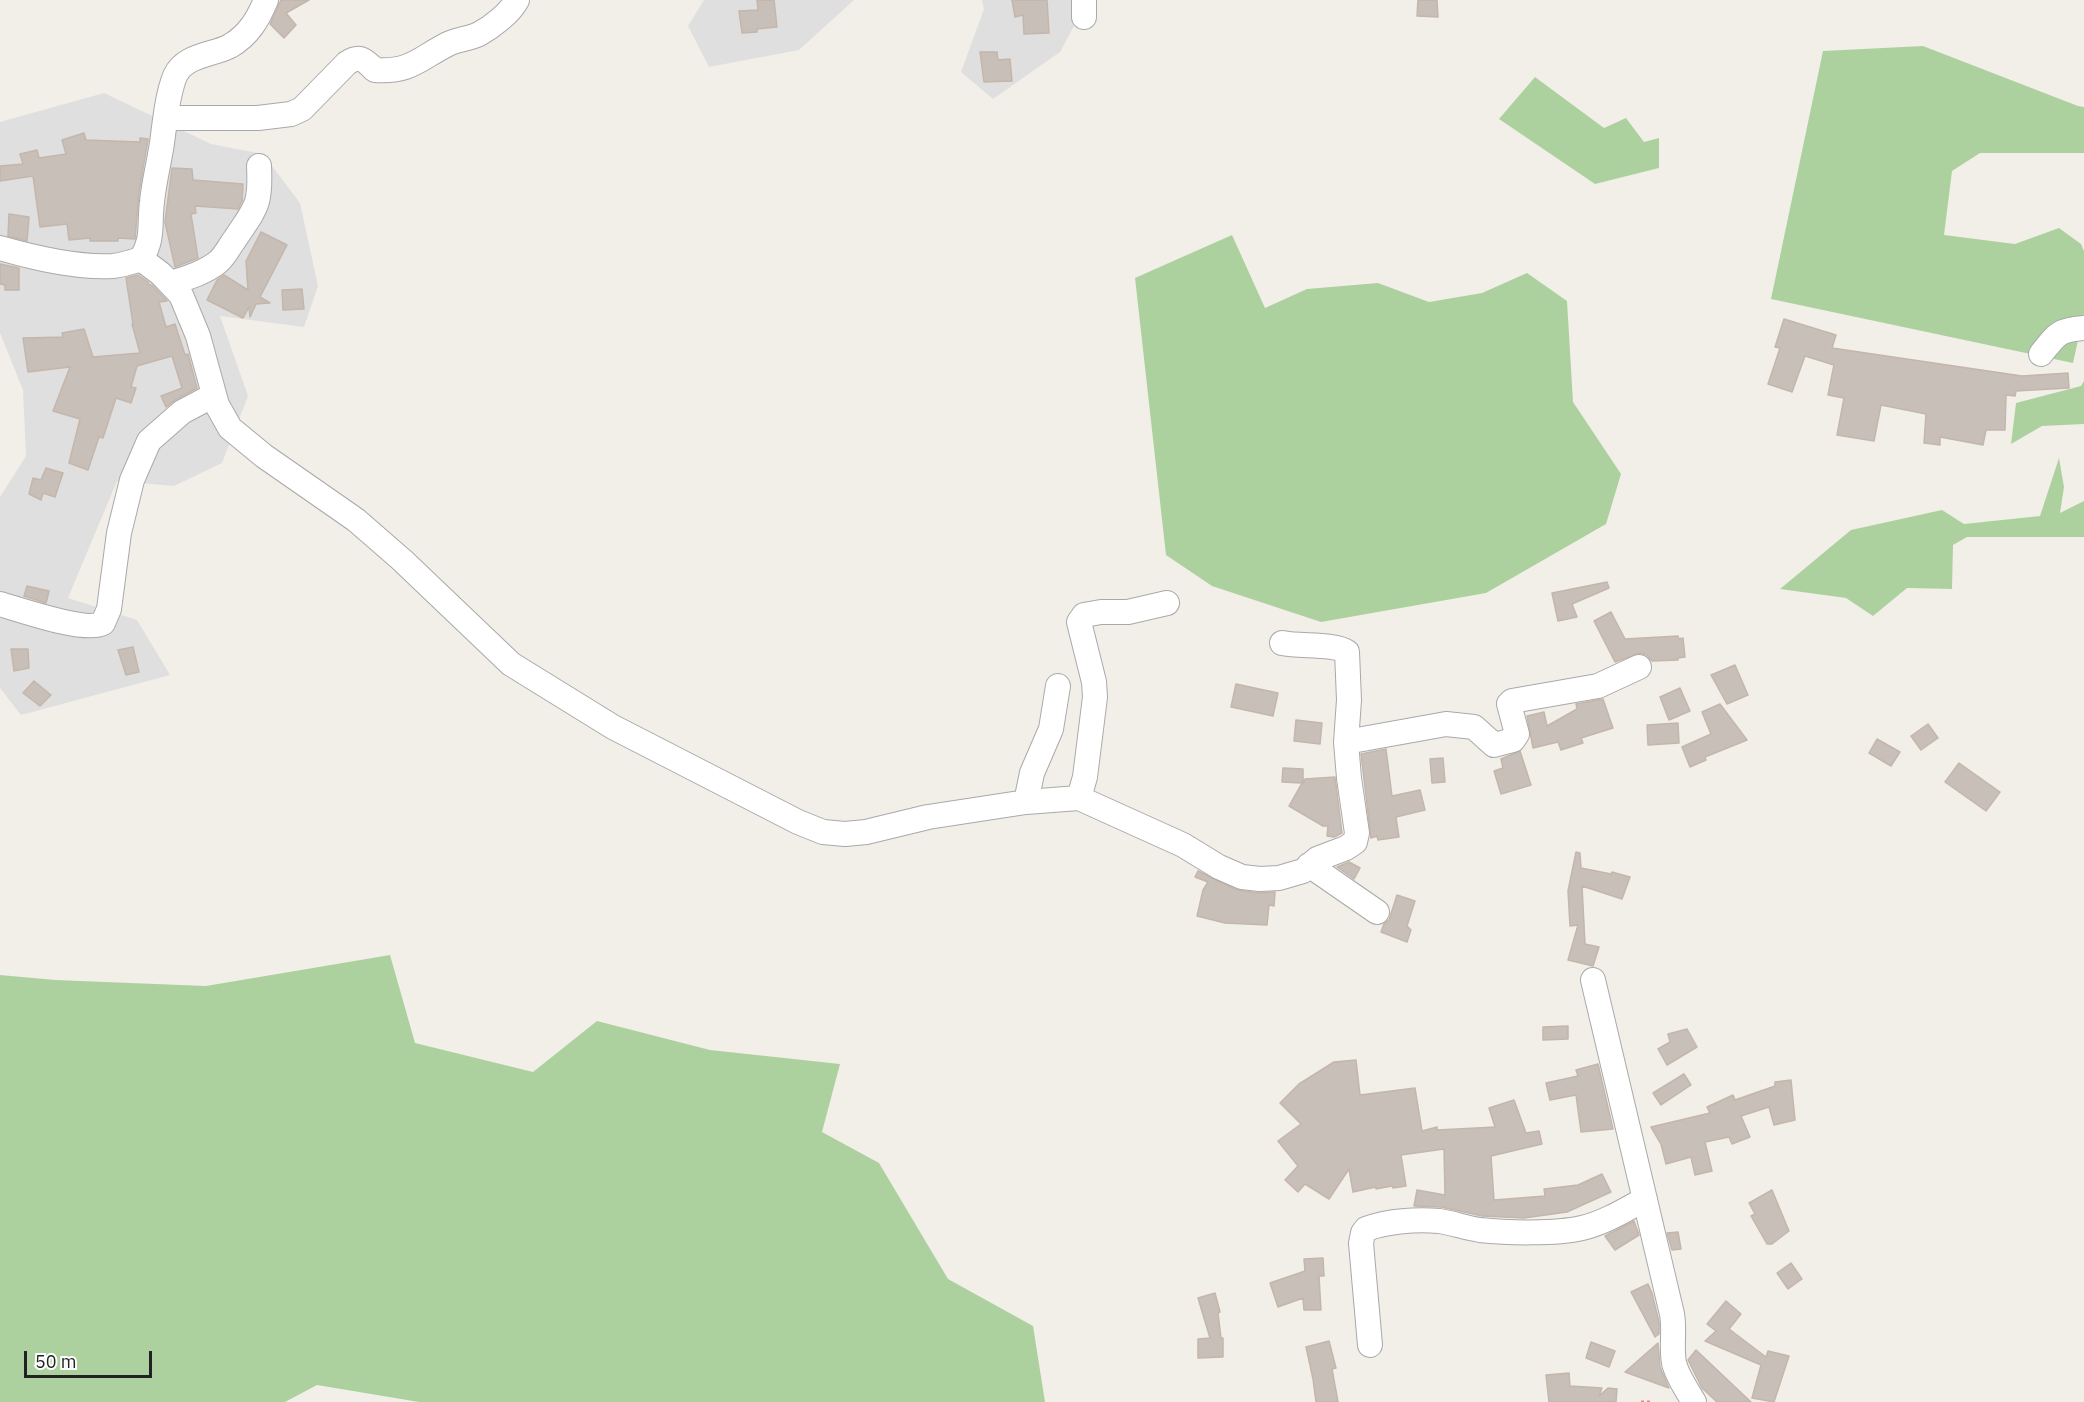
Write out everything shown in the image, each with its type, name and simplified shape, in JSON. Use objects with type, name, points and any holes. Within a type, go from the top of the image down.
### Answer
[{"type":"street","points":[[0,248],[62,262],[92,266],[116,266],[141,259],[149,247],[152,203],[175,75],[180,68],[193,60],[229,47],[244,36],[258,19],[266,0]]},
{"type":"street","points":[[166,118],[258,118],[291,114],[302,109],[354,58],[364,59],[375,70],[400,69],[416,64],[451,42],[479,34],[513,7],[517,0]]},
{"type":"street","points":[[171,283],[219,261],[256,206],[260,192],[259,166]]},
{"type":"street","points":[[141,259],[161,273],[181,295],[198,336],[217,405],[230,428],[264,456],[356,520],[402,560],[511,664],[613,727],[761,804],[823,832],[845,834],[866,832],[928,818],[1026,802],[1078,798],[1183,845],[1219,867],[1242,877],[1279,878],[1303,870],[1317,859],[1346,848],[1355,842],[1357,833],[1346,742],[1349,700],[1347,652],[1335,646],[1301,646],[1282,643]]},
{"type":"street","points":[[2041,354],[2055,336],[2067,329],[2084,328]]},
{"type":"street","points":[[0,604],[76,624],[93,627],[103,623],[109,609],[118,532],[132,480],[149,441],[182,412],[214,395]]},
{"type":"street","points":[[1078,798],[1085,777],[1095,697],[1094,682],[1080,630],[1080,619],[1084,615],[1146,610],[1155,605],[1167,603]]},
{"type":"street","points":[[1346,742],[1446,724],[1474,727],[1490,743],[1500,744],[1513,740],[1517,734],[1509,710],[1509,704],[1512,701],[1598,686],[1639,667]]},
{"type":"street","points":[[1026,802],[1032,773],[1051,729],[1058,686]]},
{"type":"street","points":[[1309,865],[1377,912]]},
{"type":"street","points":[[1593,980],[1675,1330],[1673,1353],[1675,1366],[1694,1402]]},
{"type":"street","points":[[1370,1345],[1361,1243],[1366,1229],[1406,1222],[1440,1221],[1479,1230],[1508,1232],[1568,1230],[1591,1225],[1645,1199]]},
{"type":"path","points":[[1641,1402],[1652,1402]]},
{"type":"shaded area","points":[[704,0],[854,0],[799,50],[709,67],[688,26]]},
{"type":"shaded area","points":[[982,0],[1088,0],[1060,52],[993,99],[961,72],[984,9]]},
{"type":"shaded area","points":[[104,93],[211,144],[263,154],[300,203],[318,286],[304,327],[220,316],[248,396],[222,463],[174,486],[117,481],[68,598],[137,620],[170,675],[21,715],[0,688],[0,497],[26,456],[23,390],[0,333],[0,122]]},
{"type":"green space","points":[[1923,46],[2084,107],[2084,153],[1980,153],[1952,171],[1944,235],[2015,244],[2059,228],[2081,244],[2084,251],[2084,313],[2073,363],[1771,299],[1823,51]]},
{"type":"green space","points":[[1535,77],[1604,128],[1626,118],[1644,142],[1659,138],[1659,168],[1595,184],[1499,119]]},
{"type":"green space","points":[[1232,235],[1265,308],[1307,289],[1378,283],[1429,302],[1482,293],[1527,273],[1567,301],[1573,402],[1621,474],[1606,524],[1486,593],[1321,622],[1212,586],[1166,555],[1135,278]]},
{"type":"green space","points":[[2084,381],[2084,424],[2042,426],[2011,444],[2016,403],[2081,386]]},
{"type":"green space","points":[[2059,458],[2064,487],[2060,513],[2084,501],[2084,537],[1967,537],[1953,545],[1952,589],[1907,588],[1873,616],[1846,598],[1780,589],[1851,530],[1942,510],[1964,524],[2040,516]]},
{"type":"green space","points":[[390,955],[415,1043],[533,1072],[597,1021],[710,1050],[840,1064],[822,1132],[879,1163],[948,1279],[1033,1326],[1045,1402],[419,1402],[317,1385],[285,1402],[0,1402],[0,975],[55,980],[206,986]]},
{"type":"building","points":[[281,0],[309,0],[286,13],[296,25],[284,38],[270,24]]},
{"type":"building","points":[[757,0],[774,0],[777,27],[742,33],[739,11],[758,10]]},
{"type":"building","points":[[1012,0],[1047,0],[1049,33],[1024,34],[1023,15],[1015,17]]},
{"type":"building","points":[[1418,0],[1437,0],[1438,17],[1417,16]]},
{"type":"building","points":[[980,52],[997,52],[998,60],[1010,59],[1012,81],[984,82]]},
{"type":"building","points":[[84,133],[86,140],[140,142],[140,138],[148,139],[139,192],[135,239],[69,240],[67,224],[40,227],[33,176],[0,181],[0,166],[23,164],[20,154],[37,150],[39,158],[66,154],[62,140]]},
{"type":"building","points":[[172,168],[192,169],[193,180],[243,184],[242,201],[238,209],[195,206],[196,213],[191,214],[198,258],[175,267],[165,222]]},
{"type":"building","points":[[9,214],[29,217],[27,241],[8,236]]},
{"type":"building","points":[[261,232],[287,245],[260,297],[270,303],[256,304],[250,317],[249,307],[243,318],[207,300],[217,280],[224,275],[248,290],[246,261]]},
{"type":"building","points":[[0,264],[19,268],[19,290],[5,290],[5,285],[0,284]]},
{"type":"building","points":[[138,275],[152,285],[167,301],[159,302],[166,327],[175,324],[185,355],[188,354],[197,388],[166,407],[161,396],[182,388],[172,356],[137,366],[131,387],[136,388],[131,403],[116,398],[103,438],[99,437],[88,470],[69,463],[80,419],[53,411],[70,367],[28,372],[23,338],[63,337],[62,333],[84,329],[93,357],[140,353],[132,324],[126,278]]},
{"type":"building","points":[[302,289],[304,309],[283,310],[282,290]]},
{"type":"building","points":[[1784,319],[1836,335],[1832,348],[2022,376],[2068,373],[2069,388],[2016,391],[2015,396],[2006,395],[2005,430],[1986,430],[1983,445],[1940,437],[1940,445],[1924,443],[1926,414],[1881,405],[1874,441],[1837,435],[1844,398],[1828,395],[1834,365],[1805,356],[1792,392],[1768,384],[1780,348],[1775,347]]},
{"type":"building","points":[[46,468],[63,473],[55,497],[43,493],[41,500],[29,494],[33,478],[41,480]]},
{"type":"building","points":[[1607,582],[1609,588],[1572,604],[1577,617],[1558,621],[1552,593]]},
{"type":"building","points":[[27,586],[49,591],[46,603],[24,596]]},
{"type":"building","points":[[1611,612],[1625,639],[1678,636],[1679,639],[1683,638],[1685,657],[1678,658],[1678,660],[1652,661],[1647,655],[1640,653],[1615,662],[1594,621]]},
{"type":"building","points":[[133,647],[139,672],[126,675],[118,650]]},
{"type":"building","points":[[11,649],[28,649],[29,668],[14,671]]},
{"type":"building","points":[[1735,665],[1748,695],[1727,704],[1711,675]]},
{"type":"building","points":[[34,681],[51,695],[40,706],[23,693]]},
{"type":"building","points":[[1236,684],[1278,693],[1273,716],[1231,707]]},
{"type":"building","points":[[1680,688],[1690,711],[1669,720],[1660,697]]},
{"type":"building","points":[[1603,699],[1613,728],[1581,738],[1583,743],[1561,750],[1558,742],[1533,748],[1527,716],[1544,712],[1547,726],[1577,709],[1576,704]]},
{"type":"building","points":[[1720,704],[1747,740],[1705,757],[1706,760],[1690,767],[1682,747],[1711,734],[1702,712]]},
{"type":"building","points":[[1296,720],[1322,723],[1320,744],[1294,741]]},
{"type":"building","points":[[1678,723],[1679,743],[1648,745],[1647,725]]},
{"type":"building","points":[[1928,724],[1938,738],[1921,750],[1911,736]]},
{"type":"building","points":[[1877,739],[1900,752],[1891,766],[1869,753]]},
{"type":"building","points":[[1386,749],[1392,796],[1420,790],[1425,810],[1396,817],[1399,837],[1378,840],[1377,836],[1371,838],[1361,754]]},
{"type":"building","points":[[1520,751],[1531,785],[1501,794],[1494,771],[1503,768],[1501,759]]},
{"type":"building","points":[[1443,758],[1445,782],[1432,783],[1430,759]]},
{"type":"building","points":[[1959,763],[2000,792],[1986,811],[1945,782]]},
{"type":"building","points":[[1283,768],[1303,769],[1303,783],[1305,779],[1335,777],[1342,833],[1334,837],[1327,836],[1328,826],[1323,826],[1289,806],[1302,783],[1282,782]]},
{"type":"building","points":[[1576,852],[1580,853],[1581,868],[1630,877],[1622,899],[1582,886],[1585,944],[1599,947],[1593,966],[1568,960],[1578,925],[1570,926],[1568,891]]},
{"type":"building","points":[[1349,862],[1360,868],[1354,879],[1337,867]]},
{"type":"building","points":[[1198,871],[1237,890],[1259,893],[1275,892],[1274,906],[1269,905],[1267,925],[1225,923],[1197,916],[1203,890],[1208,882],[1195,877]]},
{"type":"building","points":[[1397,895],[1415,901],[1407,926],[1411,930],[1407,942],[1381,932],[1384,924],[1389,920]]},
{"type":"building","points":[[1568,1026],[1568,1039],[1543,1040],[1543,1027]]},
{"type":"building","points":[[1687,1029],[1697,1047],[1667,1065],[1658,1049],[1670,1042],[1668,1034]]},
{"type":"building","points":[[1356,1060],[1360,1095],[1415,1088],[1422,1131],[1437,1127],[1437,1130],[1495,1127],[1489,1108],[1514,1100],[1526,1133],[1539,1131],[1542,1144],[1491,1156],[1494,1200],[1545,1196],[1544,1189],[1578,1185],[1602,1174],[1611,1192],[1567,1212],[1524,1218],[1482,1216],[1441,1207],[1414,1206],[1417,1190],[1445,1195],[1444,1149],[1401,1155],[1406,1186],[1376,1189],[1376,1187],[1353,1192],[1349,1169],[1329,1199],[1305,1184],[1298,1192],[1285,1180],[1298,1166],[1278,1141],[1301,1124],[1280,1103],[1299,1084],[1334,1062]]},
{"type":"building","points":[[1598,1064],[1613,1129],[1581,1132],[1576,1095],[1550,1100],[1546,1083],[1578,1076],[1576,1070]]},
{"type":"building","points":[[1684,1074],[1691,1085],[1661,1105],[1653,1093]]},
{"type":"building","points":[[1791,1080],[1795,1120],[1774,1125],[1769,1107],[1741,1116],[1750,1137],[1732,1144],[1729,1137],[1705,1142],[1712,1171],[1695,1175],[1691,1157],[1666,1164],[1661,1144],[1651,1127],[1710,1113],[1707,1107],[1733,1095],[1735,1100],[1775,1086],[1775,1082]]},
{"type":"building","points":[[1772,1190],[1789,1231],[1772,1244],[1767,1244],[1751,1216],[1755,1214],[1749,1203]]},
{"type":"building","points":[[1634,1221],[1639,1235],[1615,1250],[1605,1236]]},
{"type":"building","points":[[1678,1232],[1681,1249],[1672,1250],[1667,1233]]},
{"type":"building","points":[[1323,1258],[1324,1276],[1319,1276],[1321,1310],[1304,1310],[1303,1298],[1278,1307],[1270,1283],[1305,1271],[1304,1259]]},
{"type":"building","points":[[1791,1263],[1802,1279],[1788,1289],[1777,1273]]},
{"type":"building","points":[[1648,1284],[1659,1322],[1659,1334],[1655,1337],[1631,1292]]},
{"type":"building","points":[[1215,1293],[1220,1312],[1218,1313],[1221,1338],[1223,1338],[1223,1357],[1198,1358],[1198,1339],[1210,1338],[1198,1298]]},
{"type":"building","points":[[1726,1301],[1741,1314],[1729,1329],[1766,1357],[1768,1351],[1789,1356],[1774,1402],[1752,1398],[1761,1365],[1705,1341],[1716,1331],[1707,1324]]},
{"type":"building","points":[[1329,1341],[1336,1368],[1332,1369],[1338,1402],[1316,1402],[1306,1347]]},
{"type":"building","points":[[1591,1342],[1615,1351],[1609,1367],[1586,1358]]},
{"type":"building","points":[[1658,1343],[1660,1367],[1669,1388],[1625,1372]]},
{"type":"building","points":[[1696,1350],[1751,1402],[1717,1402],[1702,1388],[1688,1360]]},
{"type":"building","points":[[1569,1373],[1570,1386],[1602,1388],[1599,1396],[1608,1388],[1617,1389],[1616,1402],[1549,1402],[1546,1375]]}]
